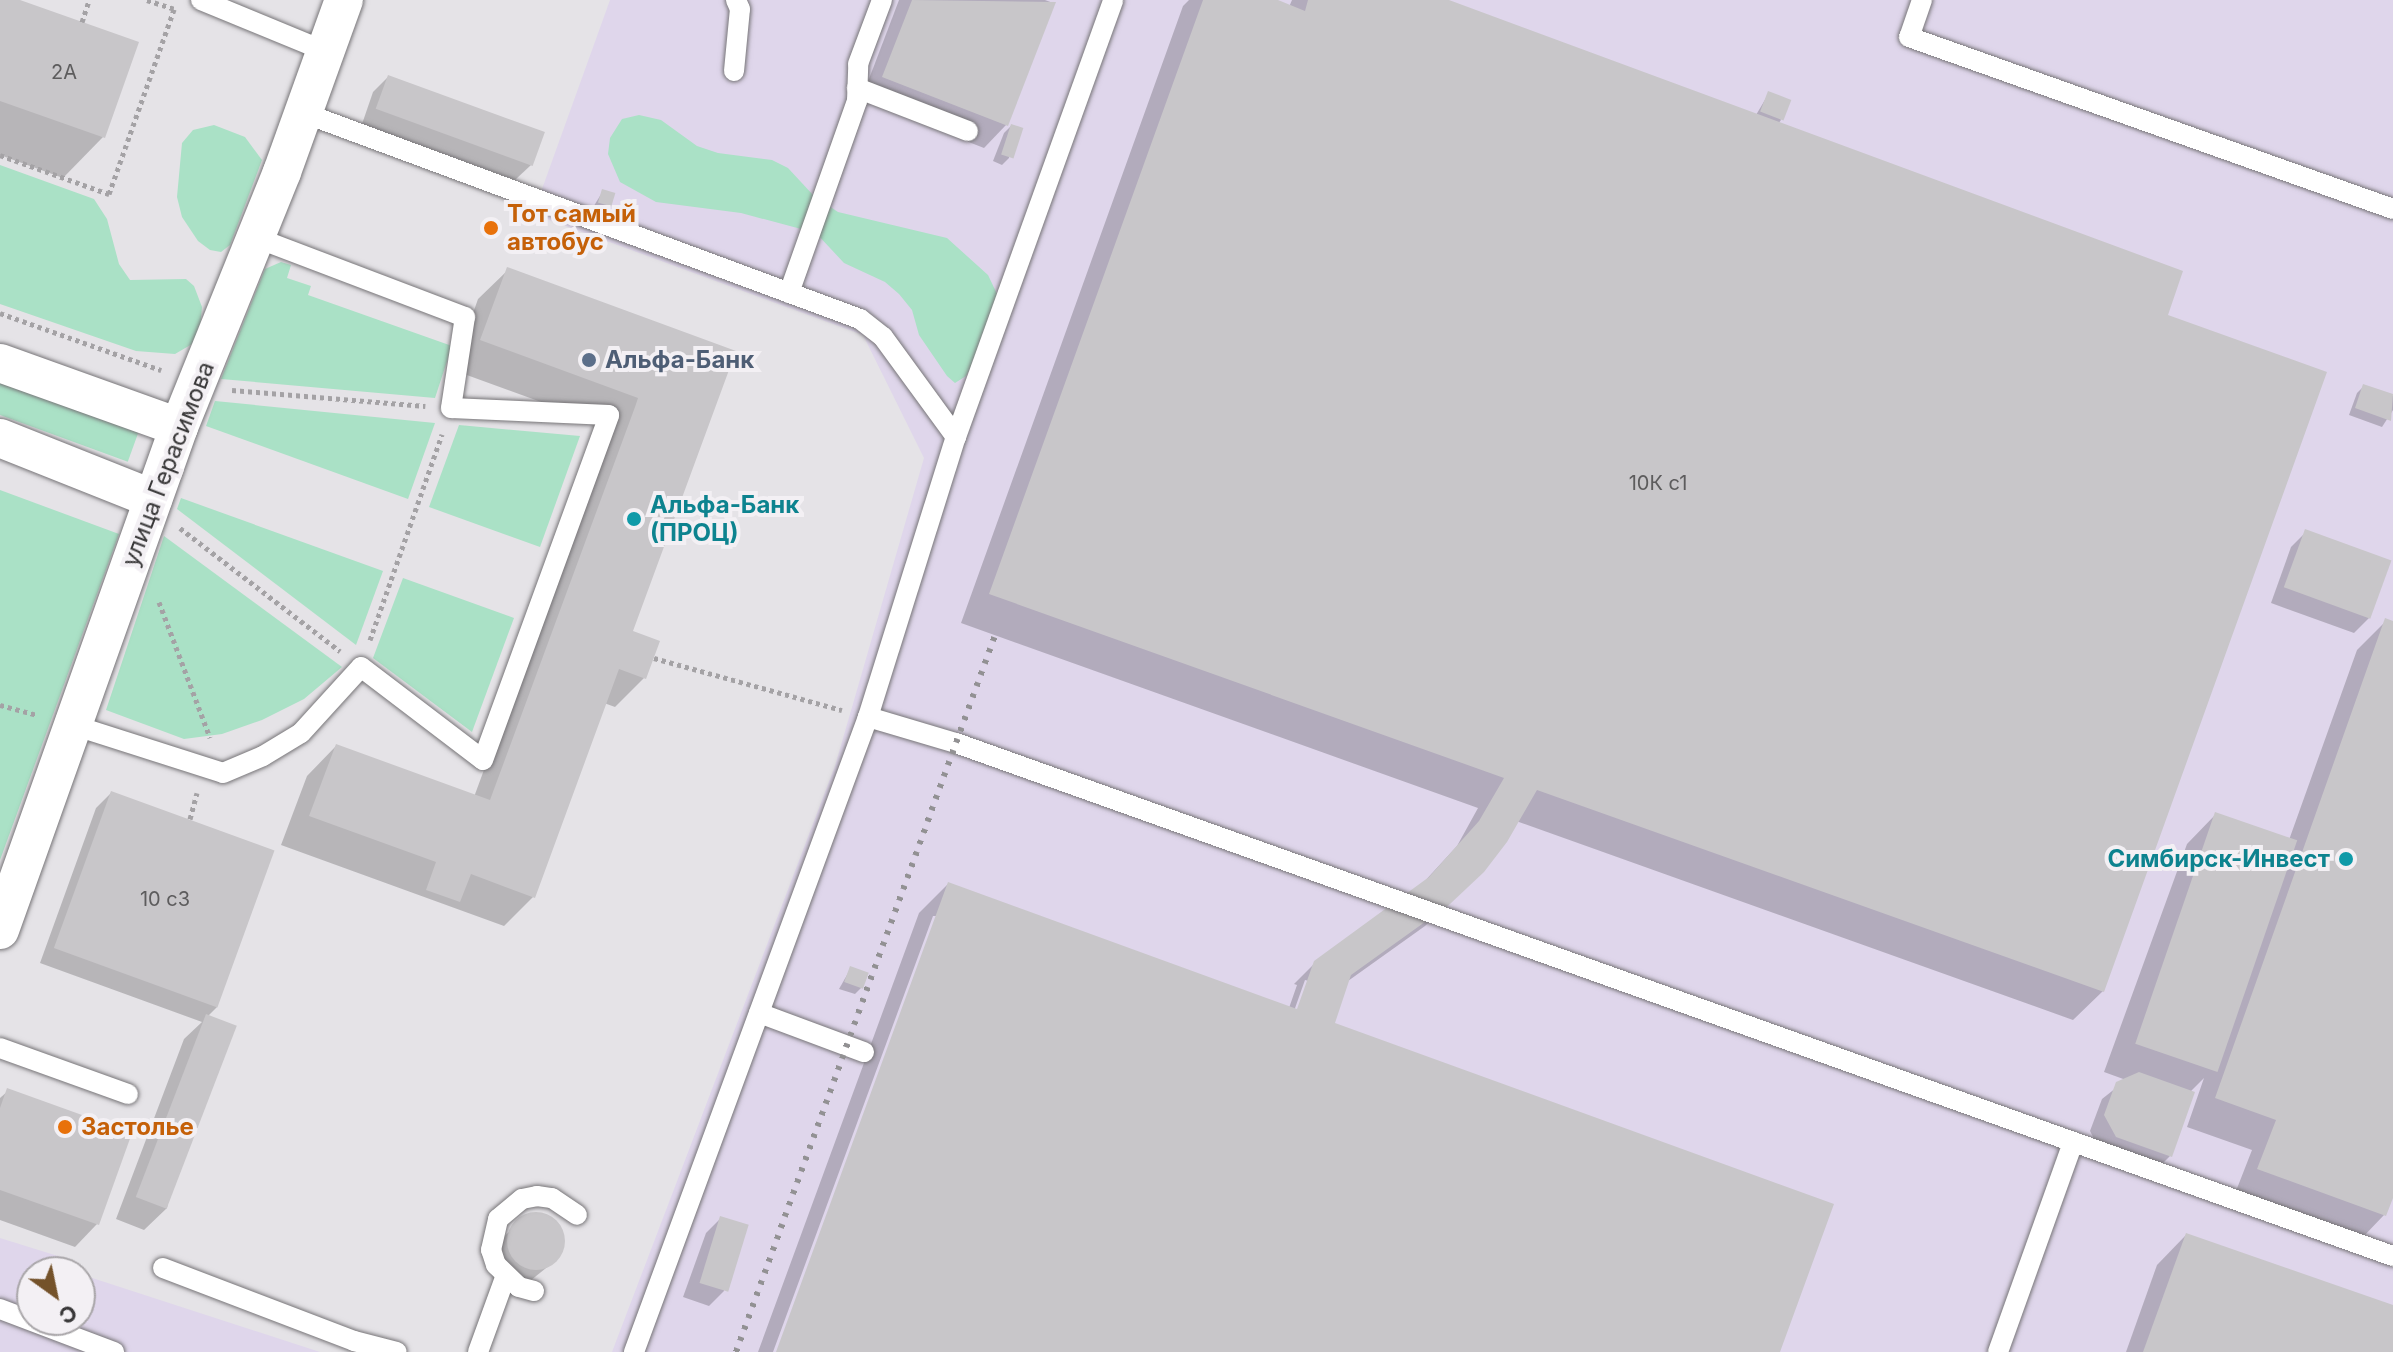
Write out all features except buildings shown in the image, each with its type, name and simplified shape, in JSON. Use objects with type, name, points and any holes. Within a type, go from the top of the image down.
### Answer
[{"type":"street","name":"улица Герасимова","points":[[0,930],[73,725],[162,509],[179,427],[257,238],[344,0]]},
{"type":"street","points":[[0,363],[179,427]]},
{"type":"street","points":[[0,438],[162,509]]},
{"type":"lane","points":[[201,0],[325,51]]},
{"type":"lane","points":[[734,71],[740,9],[736,0]]},
{"type":"lane","points":[[789,293],[857,101],[858,64],[882,0]]},
{"type":"lane","points":[[634,1352],[868,717],[956,437],[1113,0]]},
{"type":"lane","points":[[1922,0],[1909,37],[2393,209]]},
{"type":"lane","points":[[857,88],[968,131]]},
{"type":"lane","points":[[304,113],[860,319],[883,337],[956,437]]},
{"type":"lane","points":[[73,725],[223,773],[263,756],[301,733],[361,667],[483,760],[609,415],[451,408],[465,317],[257,238]]},
{"type":"lane","points":[[868,717],[970,748],[2393,1256]]},
{"type":"lane","points":[[759,1013],[864,1052]]},
{"type":"lane","points":[[0,1048],[128,1094]]},
{"type":"lane","points":[[1998,1352],[2073,1142]]},
{"type":"lane","points":[[534,1291],[505,1278],[491,1250],[498,1219],[508,1207],[537,1196],[552,1198],[577,1215]]},
{"type":"lane","points":[[163,1268],[354,1341],[397,1352]]},
{"type":"lane","points":[[478,1352],[505,1278]]},
{"type":"lane","points":[[0,1309],[114,1352]]},
{"type":"path","points":[[82,22],[89,0]]},
{"type":"path","points":[[147,0],[174,9]]},
{"type":"path","points":[[0,155],[109,194],[177,0]]},
{"type":"path","points":[[0,313],[219,389],[451,408],[361,667],[184,530],[162,509]]},
{"type":"path","points":[[179,545],[184,530]]},
{"type":"path","points":[[164,587],[158,602],[223,773]]},
{"type":"path","points":[[654,658],[868,717]]},
{"type":"path","points":[[190,819],[198,790]]},
{"type":"shaded area","points":[[610,0],[2393,0],[2393,1352],[612,1352],[835,766],[924,458],[863,335],[533,214]]},
{"type":"shaded area","points":[[0,1238],[58,1256],[16,1256],[16,1336],[96,1336],[96,1279],[320,1352],[0,1352]]},
{"type":"green space","points":[[639,115],[661,120],[697,146],[718,153],[772,160],[788,168],[814,196],[838,212],[947,238],[988,275],[998,296],[978,356],[966,376],[955,383],[947,376],[919,335],[912,310],[899,294],[885,282],[844,263],[816,233],[741,213],[656,202],[620,182],[608,154],[610,138],[622,119]]},
{"type":"green space","points":[[214,125],[245,137],[262,160],[230,245],[221,252],[210,250],[198,241],[182,217],[177,197],[182,143],[193,130]]},
{"type":"green space","points":[[0,165],[94,199],[107,219],[119,264],[130,280],[186,279],[194,286],[202,307],[199,340],[175,354],[136,351],[0,304]]},
{"type":"green space","points":[[281,262],[291,265],[287,278],[311,286],[308,295],[452,346],[435,398],[221,379],[265,269]]},
{"type":"green space","points":[[0,380],[139,431],[128,462],[0,415]]},
{"type":"green space","points":[[215,401],[435,423],[408,499],[206,426]]},
{"type":"green space","points":[[459,425],[580,436],[540,547],[429,507]]},
{"type":"green space","points":[[0,490],[119,534],[0,860]]},
{"type":"green space","points":[[181,498],[383,571],[356,645],[177,509]]},
{"type":"green space","points":[[164,536],[342,667],[304,699],[262,720],[222,734],[184,739],[106,710]]},
{"type":"green space","points":[[403,578],[514,618],[472,732],[373,658]]},
{"type":"railway","points":[[736,1352],[996,632]]},
{"type":"place","name":"Тот самый автобус","points":[[491,228]]},
{"type":"place","name":"Альфа-Банк","points":[[589,360]]},
{"type":"place","name":"Альфа-Банк (ПРОЦ)","points":[[634,519]]},
{"type":"place","name":"Симбирск-Инвест","points":[[2346,859]]},
{"type":"place","name":"Застолье","points":[[65,1127]]}]
